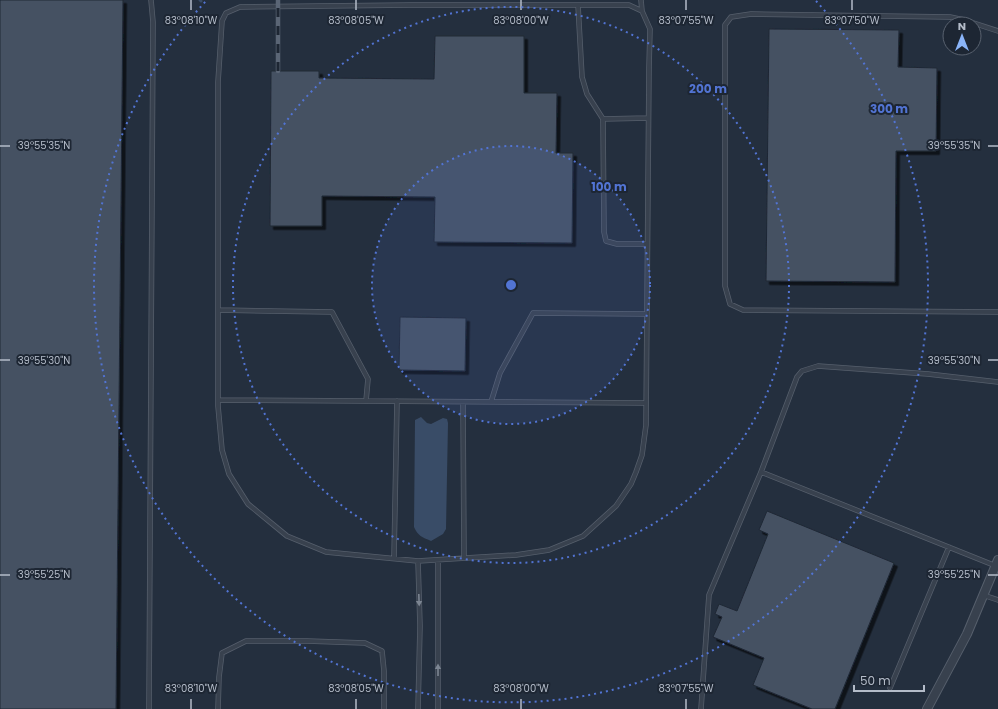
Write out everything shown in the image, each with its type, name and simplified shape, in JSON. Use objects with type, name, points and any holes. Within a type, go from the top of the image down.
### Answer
[{"type":"street","points":[[927,709],[967,634],[997,563]]},
{"type":"lane","points":[[149,709],[153,22],[151,0]]},
{"type":"lane","points":[[641,0],[642,11],[650,29],[646,425],[642,455],[631,484],[616,506],[583,536],[549,550],[516,555],[418,561],[326,552],[287,536],[248,504],[229,474],[222,450],[218,400],[218,82],[222,21],[226,13],[240,7],[415,2],[578,5],[601,2],[629,5],[642,11]]},
{"type":"lane","points":[[578,5],[582,77],[587,94],[603,119],[604,232],[606,241],[617,244],[647,244]]},
{"type":"lane","points":[[998,31],[950,17],[751,14],[731,17],[725,25],[725,286],[730,304],[743,310],[998,312]]},
{"type":"lane","points":[[603,119],[648,118]]},
{"type":"lane","points":[[218,310],[332,312],[368,379],[366,401]]},
{"type":"lane","points":[[491,402],[500,373],[533,313],[647,314]]},
{"type":"lane","points":[[701,709],[708,595],[761,472],[797,377],[802,371],[818,366],[928,374],[998,382]]},
{"type":"lane","points":[[218,400],[646,403]]},
{"type":"lane","points":[[394,558],[397,401]]},
{"type":"lane","points":[[463,402],[464,558]]},
{"type":"lane","points":[[761,472],[949,547],[997,563]]},
{"type":"lane","points":[[890,688],[949,547]]},
{"type":"lane","points":[[438,560],[438,709]]},
{"type":"lane","points":[[418,561],[420,626],[418,709]]},
{"type":"lane","points":[[983,595],[998,600]]},
{"type":"lane","points":[[218,709],[219,678],[222,653],[246,641],[366,643],[382,651],[384,671],[384,709]]},
{"type":"water","points":[[421,417],[427,423],[431,424],[443,418],[447,419],[448,423],[446,529],[443,534],[431,541],[421,536],[414,527],[415,420]]},
{"type":"building","points":[[0,0],[123,0],[116,709],[0,709]]},
{"type":"building","points":[[769,29],[899,30],[898,67],[937,68],[936,151],[896,151],[895,282],[766,281]]},
{"type":"building","points":[[435,36],[524,36],[524,93],[557,93],[556,153],[573,153],[572,243],[434,242],[435,197],[322,196],[322,226],[270,226],[271,71],[319,71],[319,78],[434,79]]},
{"type":"building","points":[[400,317],[466,318],[465,371],[399,370]]},
{"type":"building","points":[[767,511],[894,563],[835,709],[812,709],[753,685],[764,658],[713,637],[722,617],[715,614],[719,604],[737,611],[768,534],[759,530]]},
{"type":"railway","points":[[278,0],[278,71]]}]
